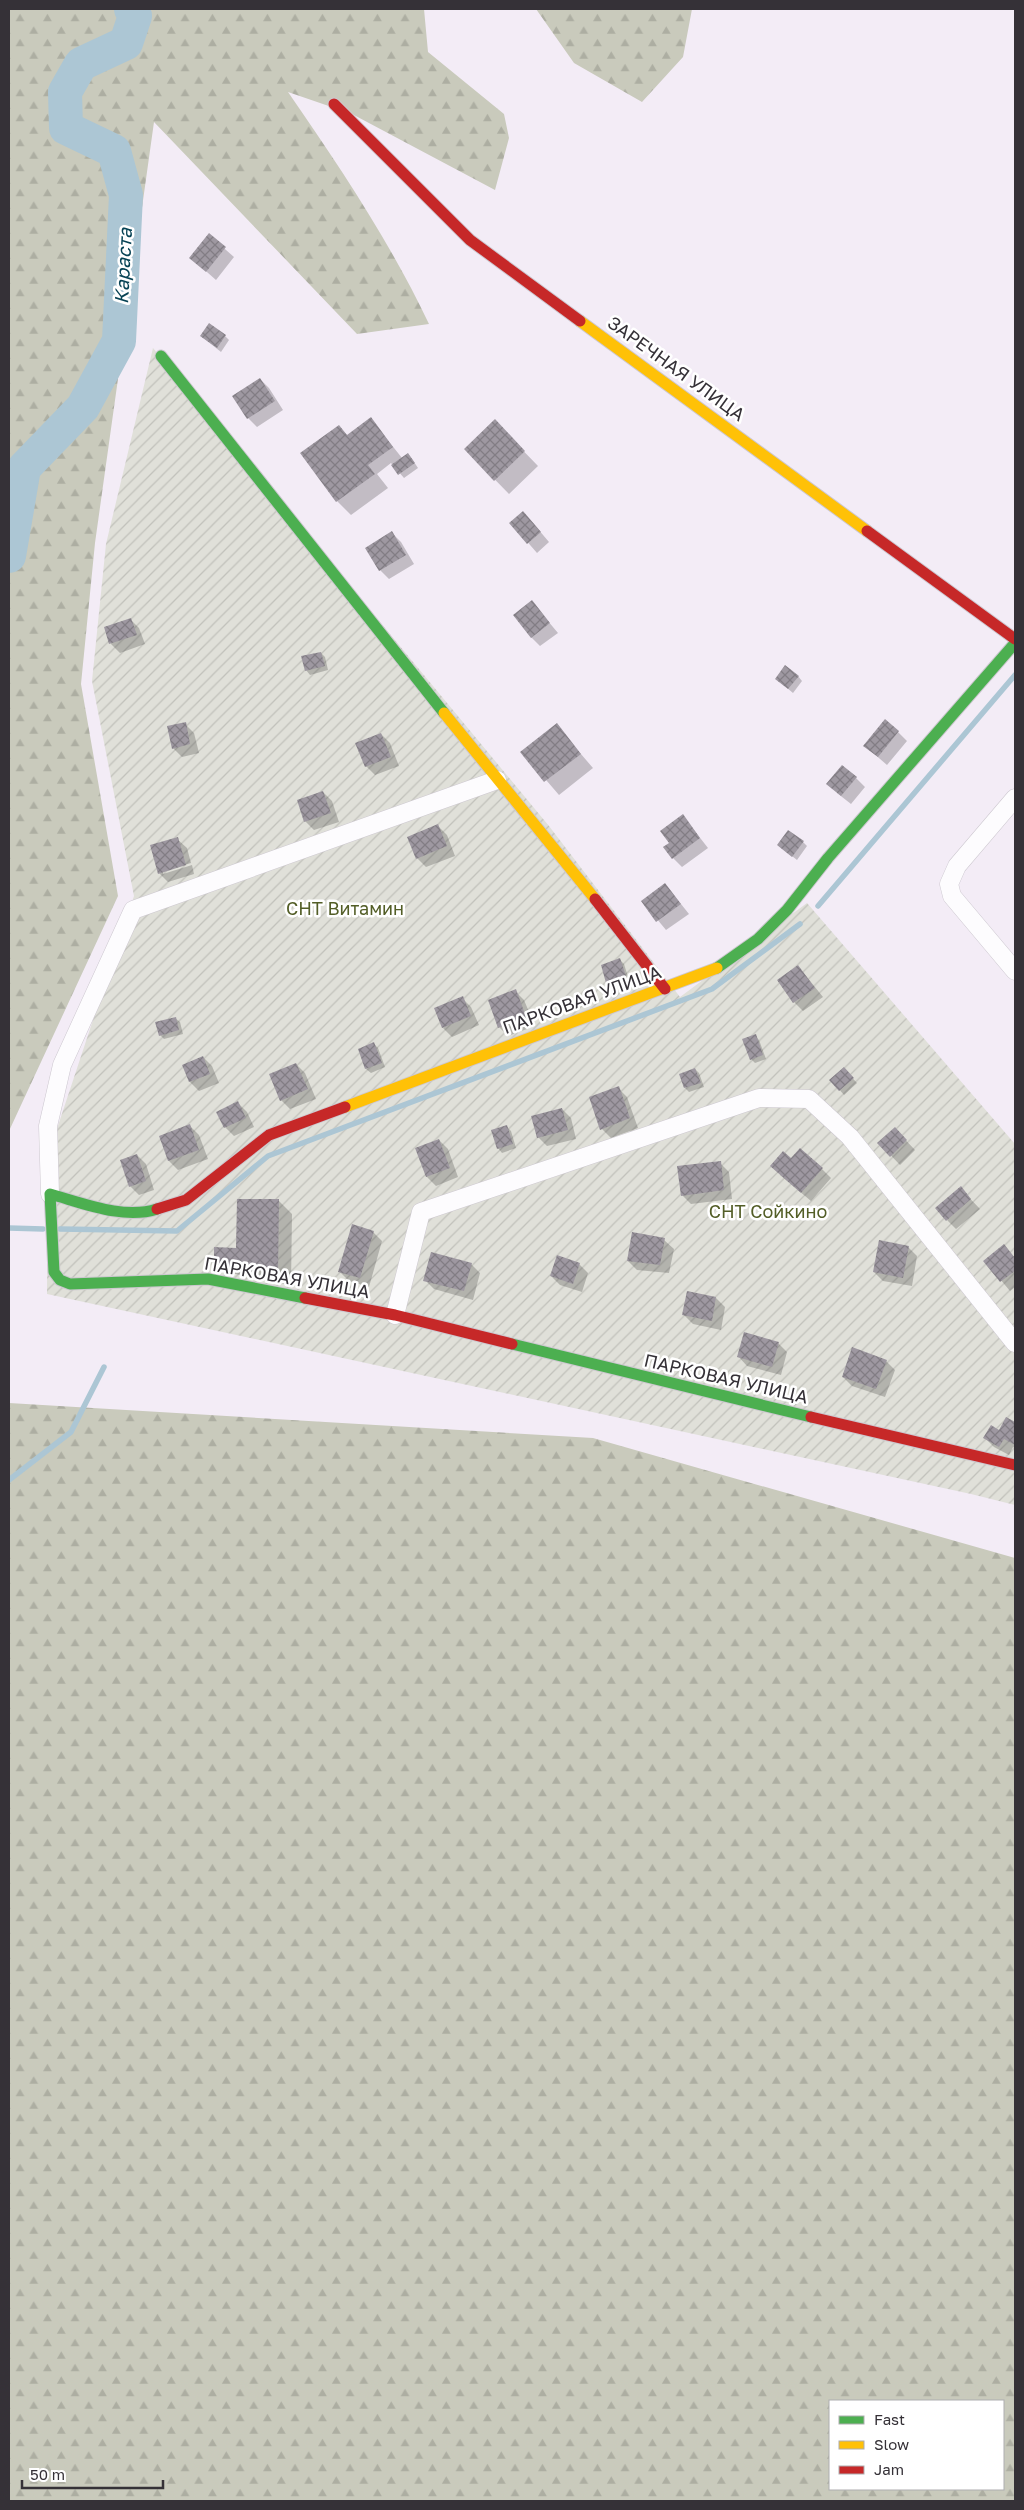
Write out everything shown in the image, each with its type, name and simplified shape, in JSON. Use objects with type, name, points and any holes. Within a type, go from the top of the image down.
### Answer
[{"type":"street","name":"ЗАРЕЧНАЯ УЛИЦА","points":[[334,104],[470,240],[1015,639]]},
{"type":"street","points":[[161,356],[497,780],[630,942],[665,989]]},
{"type":"street","name":"ПАРКОВАЯ УЛИЦА","points":[[1015,644],[828,858],[787,910],[758,938],[714,970],[269,1135],[186,1200],[148,1212],[111,1210],[50,1194],[54,1272],[60,1280],[70,1284],[208,1279],[396,1316],[634,1375],[1015,1465]]},
{"type":"street","points":[[50,1194],[48,1126],[62,1065],[133,910],[497,780]]},
{"type":"street","points":[[1015,798],[957,866],[949,884],[952,896],[1015,971]]},
{"type":"street","points":[[396,1316],[421,1212],[759,1098],[808,1099],[850,1137],[1015,1343]]},
{"type":"green space","points":[[9,9],[424,9],[428,52],[504,114],[509,138],[495,190],[352,114],[288,92],[381,234],[429,324],[357,334],[154,122],[95,543],[81,684],[118,896],[9,1131]]},
{"type":"green space","points":[[536,9],[692,9],[683,57],[642,102],[574,63]]},
{"type":"green space","points":[[153,348],[549,826],[680,997],[807,903],[1015,1144],[1015,1505],[47,1294],[48,1156],[134,896],[92,681],[106,544]]},
{"type":"green space","points":[[9,1403],[593,1438],[1015,1558],[1015,2501],[9,2501]]},
{"type":"building","points":[[209,233],[226,247],[206,272],[189,258]]},
{"type":"building","points":[[209,323],[226,335],[217,348],[200,336]]},
{"type":"building","points":[[260,378],[275,401],[247,419],[232,396]]},
{"type":"building","points":[[371,417],[393,447],[368,465],[375,474],[336,502],[300,453],[339,425],[347,435]]},
{"type":"building","points":[[495,419],[525,451],[494,481],[464,449]]},
{"type":"building","points":[[408,453],[415,463],[398,475],[391,465]]},
{"type":"building","points":[[523,511],[541,532],[527,544],[509,523]]},
{"type":"building","points":[[392,531],[406,555],[379,571],[365,548]]},
{"type":"building","points":[[532,600],[550,623],[531,638],[513,615]]},
{"type":"building","points":[[131,618],[137,635],[109,644],[104,627]]},
{"type":"building","points":[[321,652],[325,666],[305,671],[301,656]]},
{"type":"building","points":[[785,665],[799,676],[788,689],[775,679]]},
{"type":"building","points":[[885,719],[899,731],[878,757],[863,746]]},
{"type":"building","points":[[186,722],[190,744],[172,749],[167,726]]},
{"type":"building","points":[[557,723],[581,754],[544,782],[520,752]]},
{"type":"building","points":[[381,733],[391,757],[365,767],[355,743]]},
{"type":"building","points":[[842,765],[857,777],[841,796],[826,784]]},
{"type":"building","points":[[323,791],[331,813],[304,822],[297,800]]},
{"type":"building","points":[[683,814],[700,838],[672,859],[663,847],[669,843],[660,831]]},
{"type":"building","points":[[438,824],[447,846],[416,859],[407,837]]},
{"type":"building","points":[[788,830],[804,841],[792,857],[777,845]]},
{"type":"building","points":[[178,837],[186,865],[158,874],[150,845]]},
{"type":"building","points":[[665,883],[681,904],[656,922],[641,901]]},
{"type":"building","points":[[620,958],[626,976],[606,983],[601,965]]},
{"type":"building","points":[[798,965],[815,988],[793,1003],[777,980]]},
{"type":"building","points":[[516,989],[526,1017],[498,1028],[488,1000]]},
{"type":"building","points":[[463,996],[471,1016],[442,1028],[434,1008]]},
{"type":"building","points":[[176,1017],[179,1030],[159,1036],[155,1022]]},
{"type":"building","points":[[756,1034],[763,1055],[750,1060],[742,1039]]},
{"type":"building","points":[[374,1042],[382,1063],[365,1069],[358,1049]]},
{"type":"building","points":[[203,1056],[210,1074],[189,1082],[182,1065]]},
{"type":"building","points":[[296,1063],[308,1089],[280,1101],[269,1074]]},
{"type":"building","points":[[844,1067],[854,1078],[839,1091],[829,1080]]},
{"type":"building","points":[[695,1068],[701,1083],[684,1088],[679,1074]]},
{"type":"building","points":[[619,1086],[630,1118],[600,1130],[589,1097]]},
{"type":"building","points":[[238,1101],[246,1118],[224,1128],[216,1112]]},
{"type":"building","points":[[562,1108],[568,1130],[537,1138],[531,1116]]},
{"type":"building","points":[[190,1124],[199,1150],[168,1161],[159,1136]]},
{"type":"building","points":[[507,1125],[513,1144],[497,1149],[491,1130]]},
{"type":"building","points":[[895,1127],[907,1140],[890,1157],[877,1143]]},
{"type":"building","points":[[439,1139],[450,1168],[426,1177],[415,1148]]},
{"type":"building","points":[[800,1148],[823,1168],[801,1193],[770,1166],[783,1151],[791,1158]]},
{"type":"building","points":[[137,1154],[146,1181],[129,1187],[120,1160]]},
{"type":"building","points":[[721,1161],[724,1190],[681,1196],[677,1166]]},
{"type":"building","points":[[961,1186],[971,1199],[946,1221],[935,1208]]},
{"type":"building","points":[[237,1199],[279,1199],[278,1271],[214,1271],[214,1247],[236,1248]]},
{"type":"building","points":[[352,1224],[374,1231],[360,1278],[338,1272]]},
{"type":"building","points":[[632,1232],[665,1238],[660,1265],[627,1261]]},
{"type":"building","points":[[879,1240],[909,1246],[903,1278],[873,1272]]},
{"type":"building","points":[[1004,1244],[1015,1258],[1015,1271],[1000,1282],[983,1261]]},
{"type":"building","points":[[431,1252],[472,1263],[464,1291],[423,1281]]},
{"type":"building","points":[[557,1255],[580,1263],[573,1284],[550,1276]]},
{"type":"building","points":[[687,1291],[716,1297],[712,1321],[682,1315]]},
{"type":"building","points":[[744,1332],[779,1342],[772,1367],[737,1357]]},
{"type":"building","points":[[852,1347],[887,1360],[876,1389],[842,1377]]},
{"type":"building","points":[[1006,1417],[1015,1422],[1015,1445],[1004,1439],[999,1447],[983,1438],[991,1425],[999,1430]]},
{"type":"waterway","name":"Караста","points":[[9,556],[24,468],[83,407],[119,341],[126,195],[114,151],[66,128],[65,92],[81,64],[126,43],[135,16],[131,9]]},
{"type":"waterway","points":[[818,906],[1015,675]]},
{"type":"waterway","points":[[60,1229],[177,1231],[268,1156],[712,989],[800,924]]},
{"type":"waterway","points":[[9,1228],[43,1229]]},
{"type":"waterway","points":[[9,1480],[71,1432],[104,1367]]},
{"type":"traffic: fast","points":[[161,356],[444,713]]},
{"type":"traffic: fast","points":[[717,968],[758,939],[787,910],[828,858],[1015,643]]},
{"type":"traffic: fast","points":[[157,1209],[131,1213],[90,1206],[50,1194],[54,1272],[60,1280],[70,1284],[208,1279],[305,1298]]},
{"type":"traffic: fast","points":[[512,1344],[811,1417]]},
{"type":"traffic: slow","points":[[580,321],[867,531]]},
{"type":"traffic: slow","points":[[444,713],[595,899]]},
{"type":"traffic: slow","points":[[345,1107],[717,968]]},
{"type":"traffic: jam","points":[[334,104],[470,240],[580,321]]},
{"type":"traffic: jam","points":[[867,531],[1015,639]]},
{"type":"traffic: jam","points":[[595,899],[665,989]]},
{"type":"traffic: jam","points":[[157,1209],[186,1200],[269,1135],[345,1107]]},
{"type":"traffic: jam","points":[[305,1298],[395,1315],[512,1344]]},
{"type":"traffic: jam","points":[[811,1417],[1015,1465]]},
{"type":"park label","name":"СНТ Витамин","points":[[345,909]]},
{"type":"park label","name":"СНТ Сойкино","points":[[768,1212]]}]
